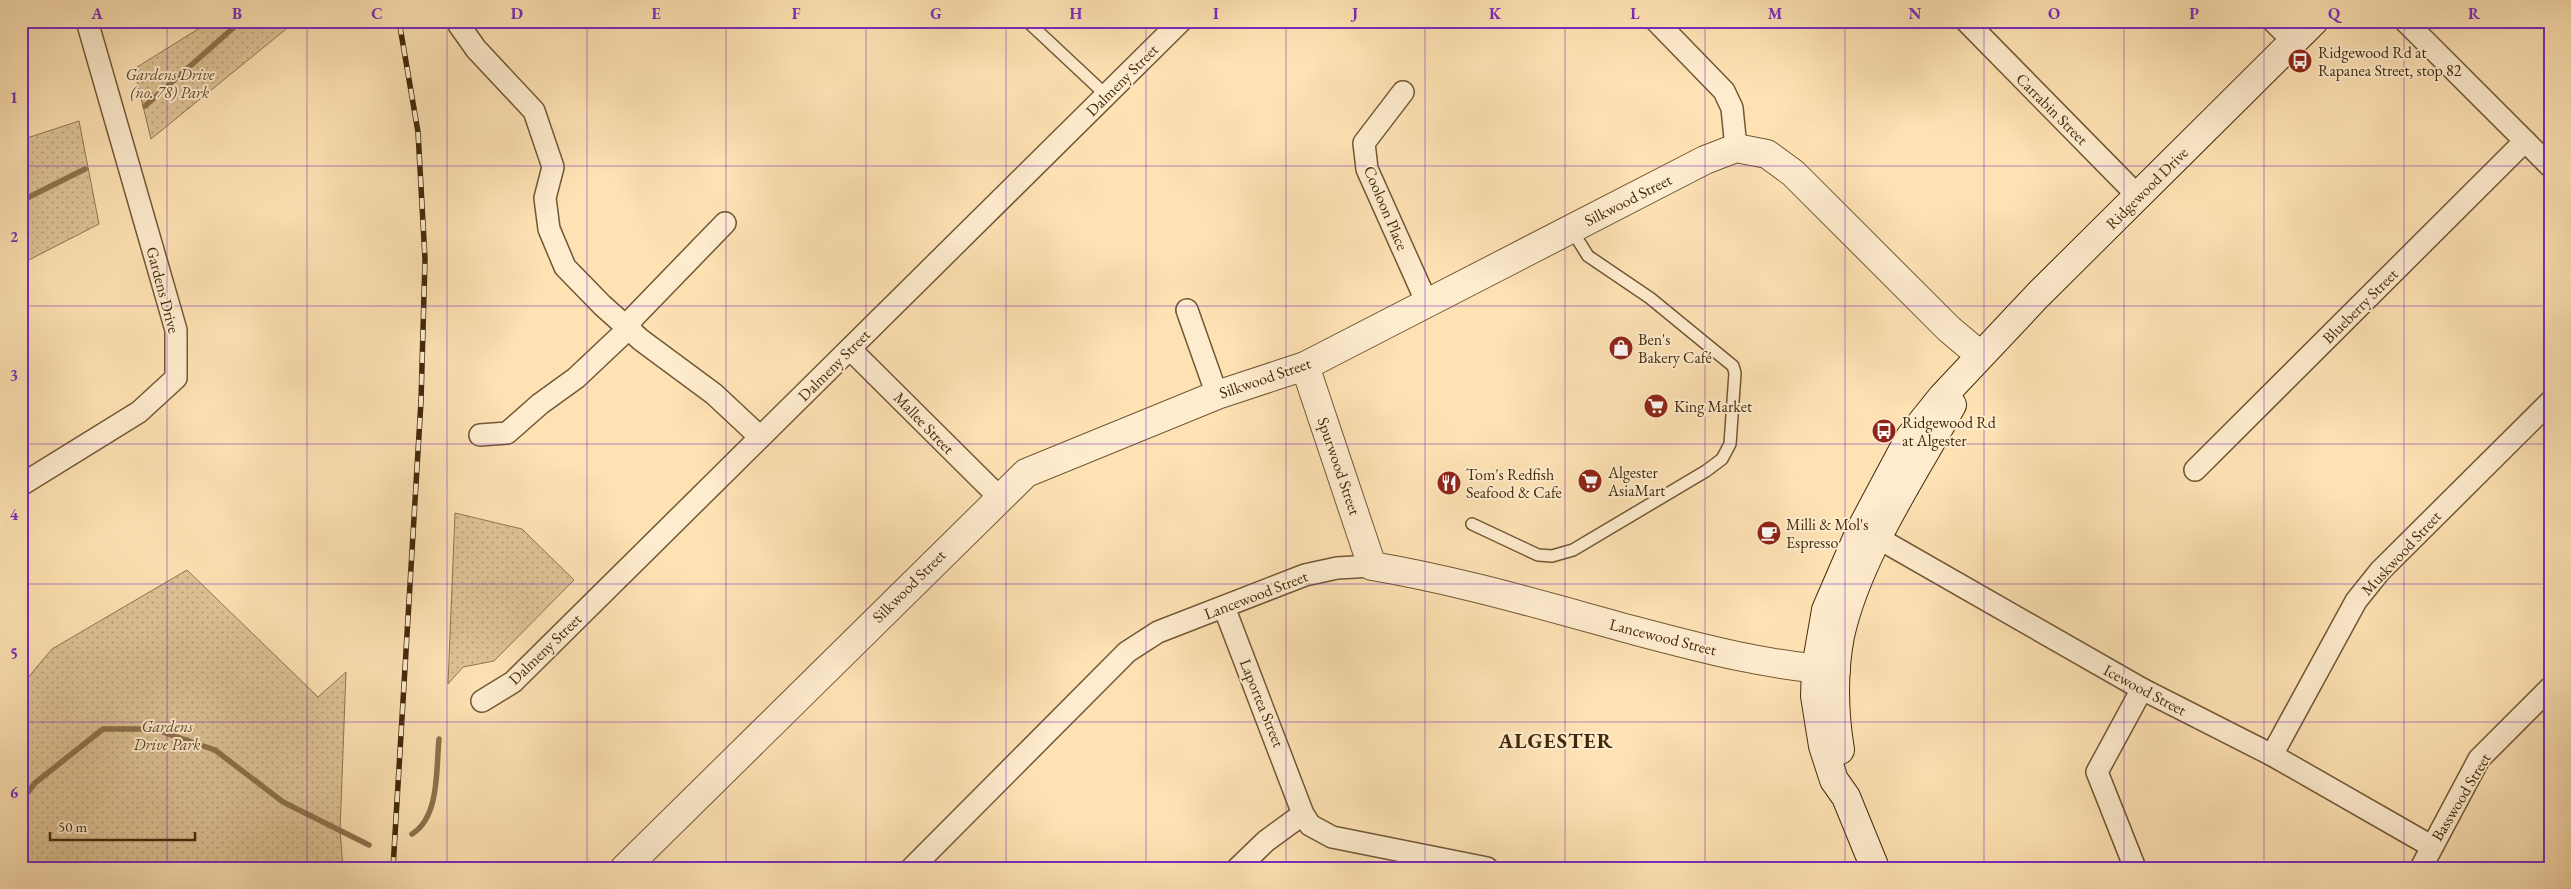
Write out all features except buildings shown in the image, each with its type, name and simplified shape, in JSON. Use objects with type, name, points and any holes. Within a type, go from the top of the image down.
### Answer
[{"type":"street","name":"Gardens Drive","points":[[21,485],[139,412],[176,378],[176,330],[87,21]]},
{"type":"street","name":"Dalmeny Street","points":[[482,701],[513,682],[1180,21]]},
{"type":"street","points":[[1656,21],[1724,90],[1732,108],[1736,148],[1767,154],[1793,173],[1949,329],[1980,355]]},
{"type":"street","name":"Carrabin Street","points":[[1966,21],[2138,196]]},
{"type":"street","points":[[2274,21],[2294,42]]},
{"type":"street","name":"Ridgewood Drive","points":[[1875,868],[1846,797],[1834,780],[1823,746],[1815,696],[1826,669],[1826,610],[1870,534],[1910,437],[1980,355],[2314,21]]},
{"type":"street","points":[[2406,21],[2550,166]]},
{"type":"street","points":[[459,25],[476,49],[534,111],[553,167],[545,198],[549,229],[565,267],[628,328],[714,394],[760,437]]},
{"type":"street","name":"Cooloon Place","points":[[1402,92],[1364,143],[1367,169],[1427,303]]},
{"type":"street","name":"Blueberry Street","points":[[2195,470],[2525,141]]},
{"type":"street","name":"Silkwood Street","points":[[625,868],[999,497],[1026,473],[1217,395],[1305,366],[1705,160],[1736,148]]},
{"type":"street","points":[[480,436],[507,433],[540,404],[576,378],[628,328],[633,318],[724,223]]},
{"type":"street","points":[[1187,310],[1217,395]]},
{"type":"street","name":"Mallee Street","points":[[850,348],[999,497]]},
{"type":"street","name":"Spurwood Street","points":[[1305,366],[1372,566]]},
{"type":"street","name":"Muskwood Street","points":[[2272,755],[2356,601],[2380,571],[2550,402]]},
{"type":"street","name":"Icewood Street","points":[[1870,534],[2142,689],[2272,755],[2431,846]]},
{"type":"street","name":"Lancewood Street","points":[[912,868],[1128,652],[1158,632],[1305,575],[1337,568],[1372,566],[1453,582],[1697,647],[1826,669]]},
{"type":"street","name":"Laportea Street","points":[[1224,607],[1301,806]]},
{"type":"street","name":"Basswood Street","points":[[2420,868],[2479,760],[2550,688]]},
{"type":"street","points":[[2135,868],[2097,772],[2142,689]]},
{"type":"street","points":[[1238,868],[1301,806],[1310,825],[1332,837],[1447,864],[1486,868]]},
{"type":"lane","points":[[1027,21],[1106,95]]},
{"type":"lane","points":[[1472,524],[1538,555],[1552,556],[1574,550],[1706,471],[1722,459],[1730,444],[1736,374],[1733,366],[1650,298],[1588,256],[1571,228]]},
{"type":"green space","name":"Gardens Drive (no. 78) Park","points":[[211,21],[296,21],[151,139],[134,69]]},
{"type":"green space","points":[[79,121],[99,224],[21,264],[21,140]]},
{"type":"green space","points":[[455,513],[522,529],[574,580],[494,661],[463,667],[448,684]]},
{"type":"green space","name":"Gardens Drive Park","points":[[187,570],[318,697],[346,672],[340,831],[343,868],[21,868],[21,686],[52,649]]},
{"type":"waterway","points":[[145,106],[241,21]]},
{"type":"waterway","points":[[21,201],[85,169]]},
{"type":"waterway","points":[[21,801],[35,783],[103,729],[154,729],[215,750],[283,802],[369,845]]},
{"type":"waterway","points":[[412,834],[428,816],[432,804],[437,777],[439,739]]},
{"type":"railway","points":[[393,868],[421,401],[425,259],[418,132],[399,21]]},
{"type":"place","name":"Ridgewood Rd at Rapanea Street, stop 82","points":[[2300,61]]},
{"type":"place","name":"Ben's Bakery Café","points":[[1621,348]]},
{"type":"place","name":"King Market","points":[[1656,406]]},
{"type":"place","name":"Ridgewood Rd at Algester","points":[[1884,431]]},
{"type":"place","name":"Algester AsiaMart","points":[[1590,481]]},
{"type":"place","name":"Tom's Redfish Seafood & Cafe","points":[[1449,483]]},
{"type":"place","name":"Milli & Mol's Espresso","points":[[1769,533]]},
{"type":"district","name":"ALGESTER","points":[[1556,740]]}]
